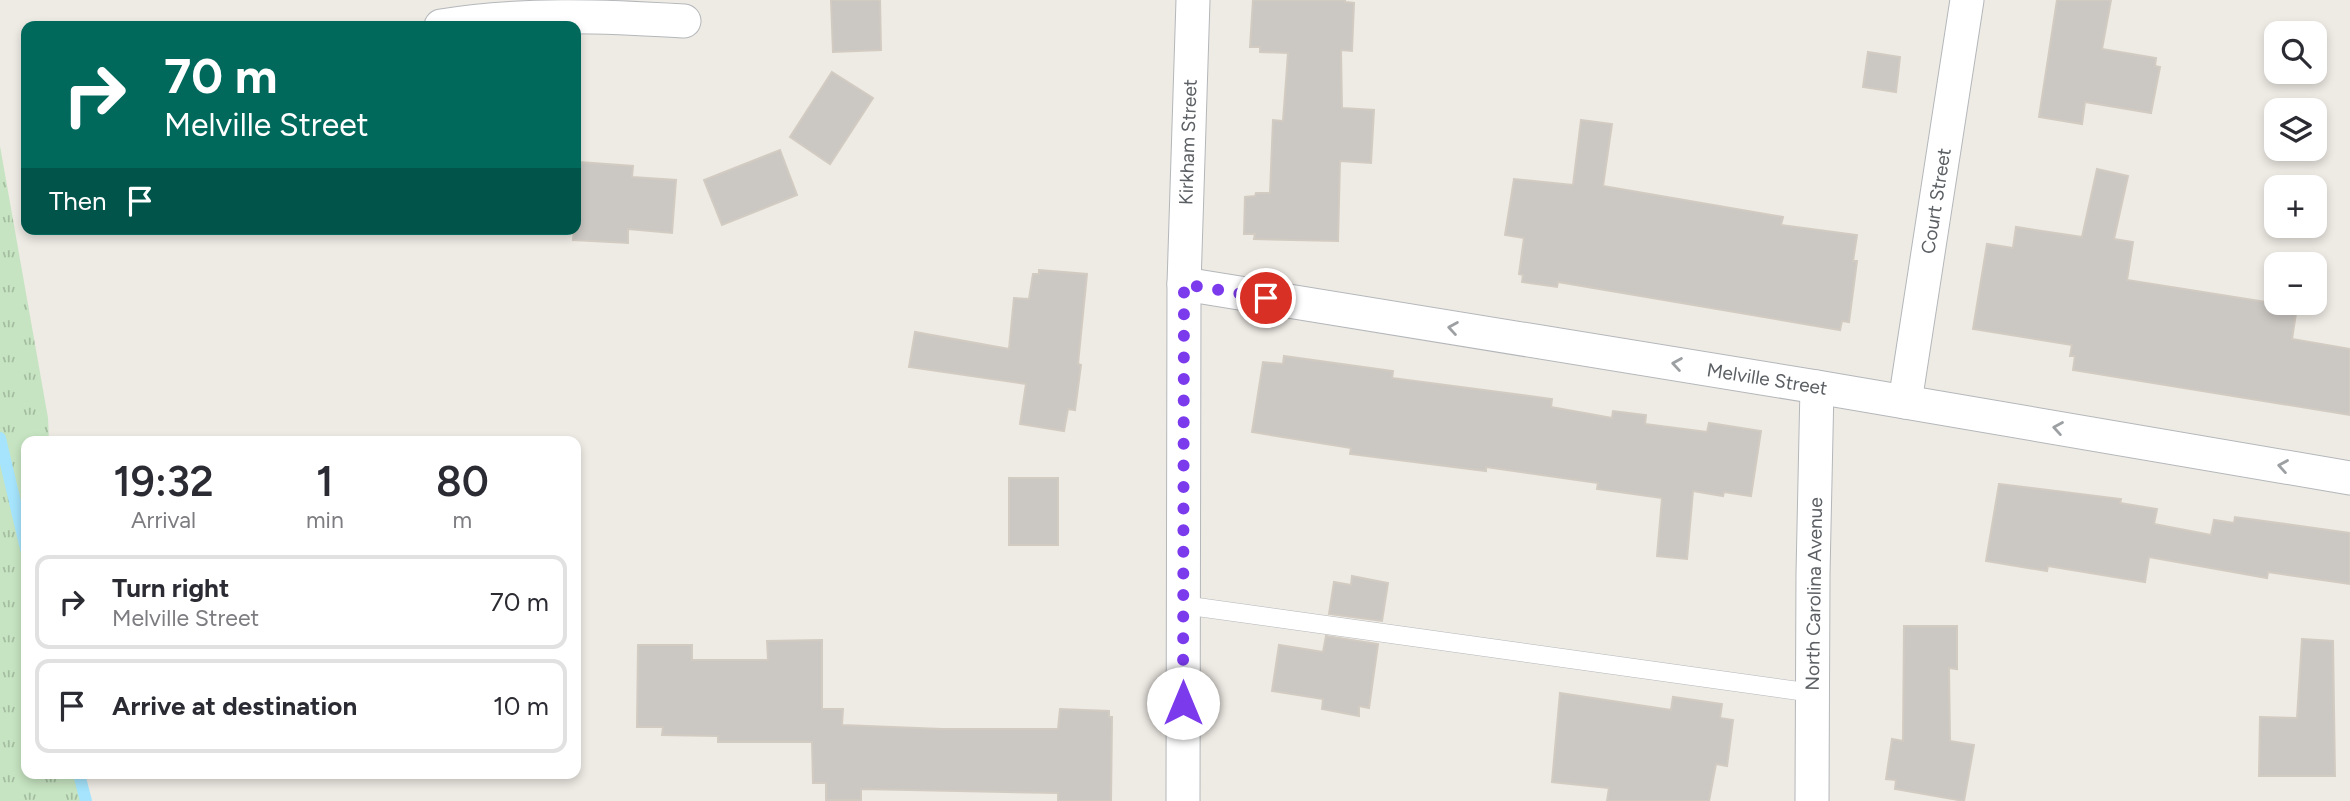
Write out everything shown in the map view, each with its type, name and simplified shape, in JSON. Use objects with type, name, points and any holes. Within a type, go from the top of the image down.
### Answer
[{"type":"street","name":"Kirkham Street","points":[[1183,801],[1184,284],[1193,0]]},
{"type":"street","name":"Court Street","points":[[1905,402],[1966,0]]},
{"type":"street","points":[[469,21],[563,8],[684,22]]},
{"type":"street","name":"Melville Street","points":[[1184,284],[1817,387],[2350,478]]},
{"type":"street","name":"North Carolina Avenue","points":[[1812,801],[1817,387]]},
{"type":"lane","points":[[1183,605],[1813,692]]},
{"type":"green space","points":[[0,146],[48,418],[49,436],[21,436],[21,779],[77,779],[86,801],[0,801]]},
{"type":"building","points":[[831,0],[880,0],[881,50],[833,52]]},
{"type":"building","points":[[1253,0],[1345,0],[1354,3],[1352,51],[1341,50],[1342,108],[1374,110],[1371,163],[1340,161],[1338,241],[1254,239],[1255,234],[1244,234],[1245,197],[1255,196],[1256,193],[1270,193],[1273,120],[1283,121],[1288,53],[1260,52],[1260,47],[1250,47]]},
{"type":"building","points":[[2057,0],[2111,0],[2102,49],[2156,58],[2155,66],[2160,67],[2151,113],[2085,102],[2082,124],[2039,117]]},
{"type":"building","points":[[1868,52],[1900,57],[1896,92],[1863,87]]},
{"type":"building","points":[[832,72],[873,98],[830,164],[790,137]]},
{"type":"building","points":[[1581,120],[1612,124],[1603,186],[1783,217],[1781,225],[1857,235],[1853,261],[1857,261],[1849,322],[1842,321],[1840,330],[1558,282],[1557,287],[1522,282],[1523,275],[1519,274],[1524,238],[1505,235],[1514,179],[1573,185]]},
{"type":"building","points":[[780,150],[797,195],[722,225],[704,180]]},
{"type":"building","points":[[581,162],[633,166],[632,177],[676,180],[672,233],[628,229],[628,243],[573,240],[573,235],[581,235]]},
{"type":"building","points":[[2097,169],[2128,176],[2114,239],[2133,242],[2127,280],[2264,302],[2264,315],[2296,315],[2292,339],[2350,349],[2350,415],[2073,370],[2075,356],[2070,356],[2072,345],[1973,329],[1987,244],[2013,248],[2016,227],[2082,237]]},
{"type":"building","points":[[1039,270],[1087,274],[1075,410],[1068,409],[1064,431],[1020,424],[1026,384],[909,367],[915,332],[1009,349],[1014,298],[1029,299],[1033,274],[1039,274]]},
{"type":"building","points":[[1284,356],[1393,371],[1392,378],[1552,399],[1551,407],[1612,418],[1613,411],[1646,415],[1645,424],[1707,432],[1709,423],[1761,431],[1751,496],[1724,492],[1723,496],[1693,491],[1687,559],[1657,556],[1662,498],[1597,489],[1598,483],[1486,467],[1486,471],[1350,454],[1351,448],[1252,432],[1263,362],[1283,364]]},
{"type":"building","points":[[1009,478],[1058,478],[1058,545],[1009,545]]},
{"type":"building","points":[[1999,484],[2121,499],[2120,503],[2157,509],[2154,524],[2211,535],[2214,520],[2234,523],[2235,517],[2350,533],[2350,584],[2268,572],[2267,578],[2149,557],[2145,582],[2048,566],[2047,571],[1986,561]]},
{"type":"building","points":[[1352,576],[1388,583],[1382,621],[1329,614],[1334,582],[1351,585]]},
{"type":"building","points":[[1904,626],[1957,626],[1957,669],[1949,668],[1950,741],[1974,745],[1964,801],[1895,789],[1896,780],[1886,779],[1892,739],[1903,741]]},
{"type":"building","points":[[1326,636],[1378,644],[1369,708],[1359,706],[1359,716],[1322,709],[1323,699],[1272,691],[1279,645],[1323,652]]},
{"type":"building","points":[[2302,639],[2333,641],[2335,776],[2259,776],[2260,717],[2297,718]]},
{"type":"building","points":[[822,640],[822,709],[843,709],[842,725],[942,729],[1058,729],[1060,709],[1109,711],[1109,717],[1112,717],[1111,801],[1058,801],[1058,793],[861,789],[861,800],[826,800],[826,783],[813,783],[812,742],[718,742],[718,736],[662,735],[663,727],[637,727],[638,645],[692,645],[692,660],[768,660],[767,641]]},
{"type":"building","points":[[1560,693],[1671,710],[1673,697],[1722,704],[1720,718],[1733,720],[1727,766],[1716,764],[1709,801],[1607,801],[1609,788],[1552,782]]},
{"type":"waterway","points":[[0,438],[21,528]]},
{"type":"waterway","points":[[80,779],[86,801]]},
{"type":"route","points":[[1183,703],[1184,284],[1266,298]]}]
